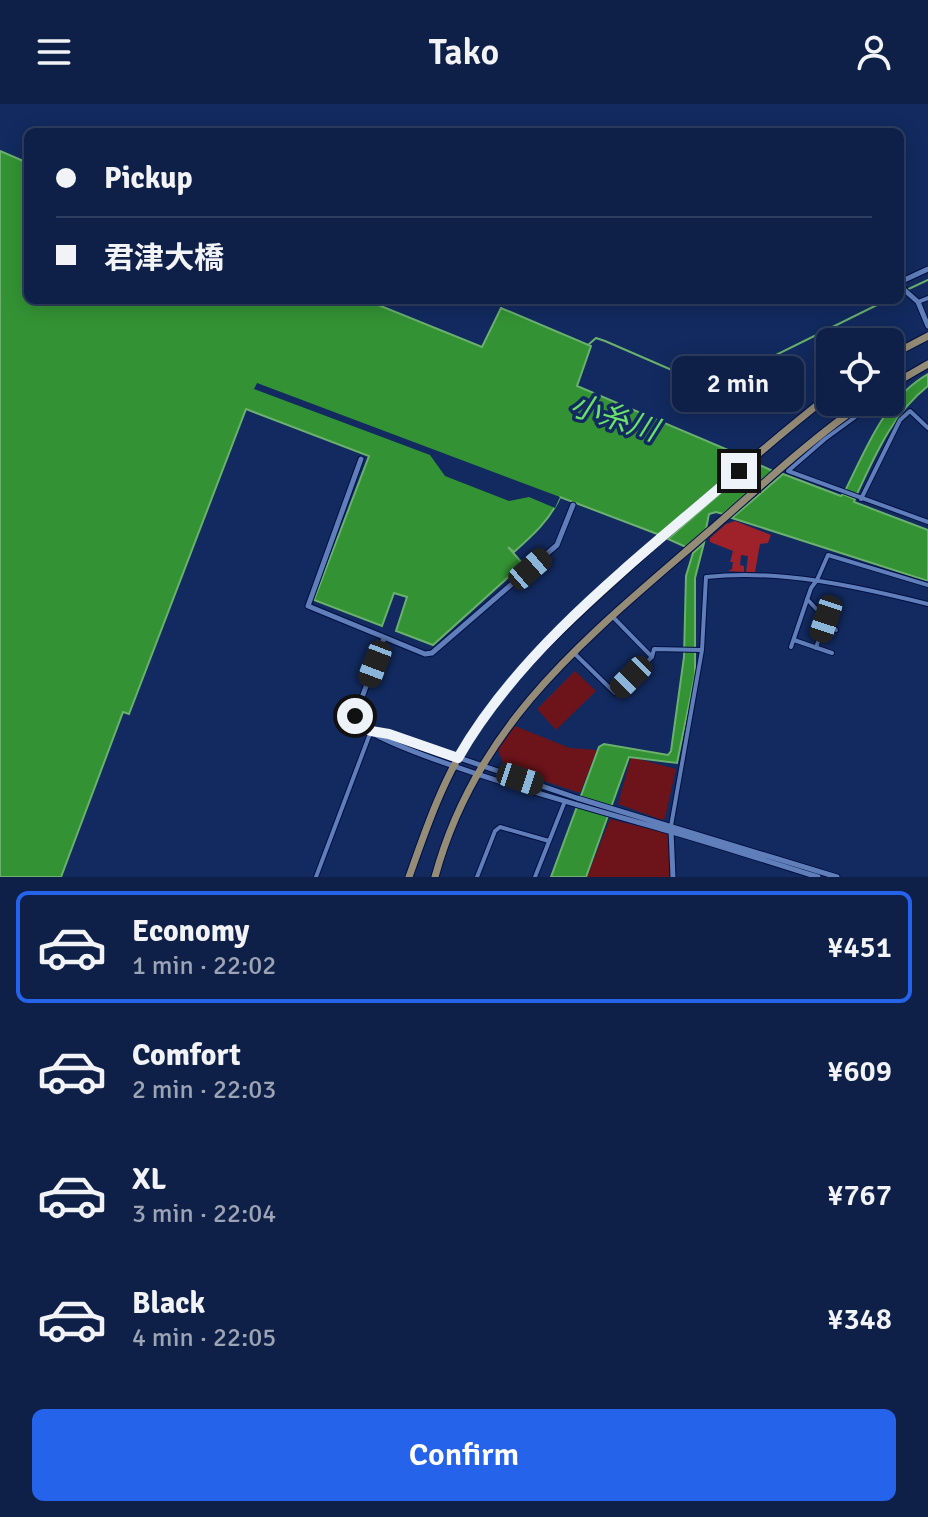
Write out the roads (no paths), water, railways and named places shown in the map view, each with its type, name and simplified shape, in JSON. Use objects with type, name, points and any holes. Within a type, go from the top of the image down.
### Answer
[{"type":"main road","points":[[904,349],[928,336]]},
{"type":"main road","points":[[904,378],[928,364]]},
{"type":"main road","points":[[409,877],[456,762],[495,702],[535,653],[816,407]]},
{"type":"main road","points":[[435,877],[479,770],[519,711],[574,653],[686,551],[786,464],[847,416]]},
{"type":"street","points":[[904,283],[928,269]]},
{"type":"street","points":[[904,287],[918,302],[928,326]]},
{"type":"street","points":[[918,302],[928,298]]},
{"type":"street","points":[[859,499],[900,420],[910,411],[928,428]]},
{"type":"street","points":[[857,416],[788,471],[928,522]]},
{"type":"street","points":[[361,459],[308,606],[425,654],[432,653],[557,545],[573,505]]},
{"type":"street","points":[[791,647],[811,588],[828,555],[928,585]]},
{"type":"street","points":[[673,877],[671,829],[700,651],[706,577],[739,573],[817,580],[928,604]]},
{"type":"street","points":[[807,599],[836,630]]},
{"type":"street","points":[[613,617],[652,657]]},
{"type":"street","points":[[816,648],[826,619]]},
{"type":"street","points":[[384,638],[354,717],[357,724],[565,801],[576,801]]},
{"type":"street","points":[[794,640],[832,653]]},
{"type":"street","points":[[574,653],[615,693],[652,657],[654,649],[700,651]]},
{"type":"street","points":[[316,877],[371,731]]},
{"type":"street","points":[[479,770],[837,877]]},
{"type":"street","points":[[535,877],[565,801]]},
{"type":"street","points":[[477,877],[495,831],[500,827],[549,841]]},
{"type":"street","points":[[671,829],[818,877]]},
{"type":"water","name":"小糸川","points":[[0,151],[24,161],[24,304],[376,304],[482,347],[501,308],[591,346],[577,386],[747,458],[660,535],[560,497],[546,520],[527,540],[514,552],[508,547],[523,564],[433,645],[396,631],[407,597],[394,593],[382,626],[314,600],[369,456],[246,409],[129,714],[123,712],[61,877],[0,877]]},
{"type":"water","points":[[928,374],[928,386],[904,409],[904,392]]},
{"type":"water","points":[[884,416],[899,416],[856,496],[845,491]]},
{"type":"water","points":[[755,463],[773,471],[723,514],[709,514],[706,529],[686,547],[668,539]]},
{"type":"water","points":[[783,474],[841,496],[843,494],[855,499],[854,502],[928,530],[928,581],[732,518]]},
{"type":"water","points":[[704,543],[695,578],[695,675],[677,763],[629,757],[586,877],[551,877],[599,747],[604,744],[668,755],[671,751],[684,657],[686,576],[693,553]]},
{"type":"waterway","points":[[904,291],[928,280]]},
{"type":"waterway","points":[[588,345],[596,338],[605,341],[711,387],[879,304]]}]
